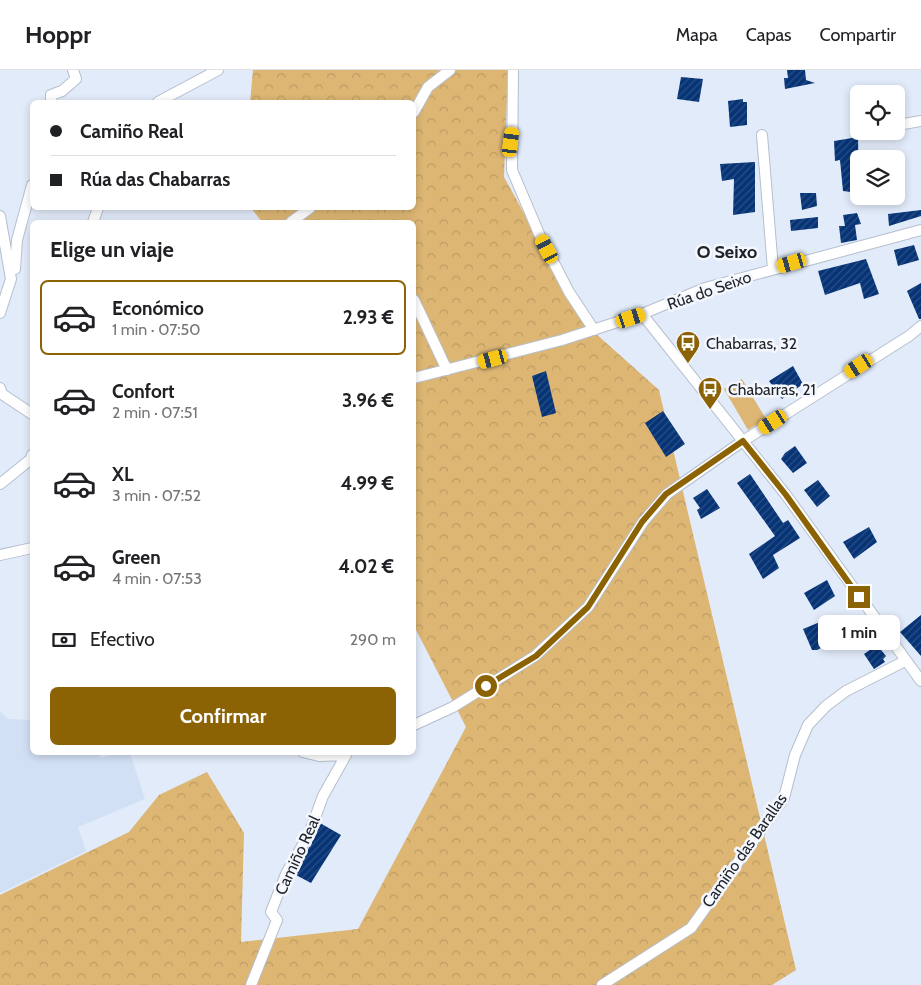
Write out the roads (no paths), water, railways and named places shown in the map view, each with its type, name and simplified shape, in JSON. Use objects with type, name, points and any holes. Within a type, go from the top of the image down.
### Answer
[{"type":"street","points":[[51,100],[50,95],[62,91],[76,79],[74,70]]},
{"type":"street","points":[[162,100],[218,70]]},
{"type":"street","points":[[416,108],[428,87],[450,70]]},
{"type":"street","points":[[513,70],[512,170],[540,236],[569,292],[594,330]]},
{"type":"street","points":[[905,123],[921,121]]},
{"type":"street","name":"Rúa do Seixo","points":[[762,135],[773,269]]},
{"type":"street","points":[[0,313],[16,268],[19,231],[30,193]]},
{"type":"street","points":[[294,220],[307,210]]},
{"type":"street","points":[[0,216],[12,279]]},
{"type":"street","name":"Rúa do Seixo","points":[[416,378],[594,330],[642,314],[705,288],[921,230]]},
{"type":"street","points":[[416,304],[446,370]]},
{"type":"street","points":[[642,314],[786,495],[921,681]]},
{"type":"street","points":[[416,724],[454,707],[536,656],[588,607],[642,522],[666,494],[743,441],[921,326]]},
{"type":"street","points":[[0,388],[2,394],[30,413]]},
{"type":"street","points":[[0,484],[30,459]]},
{"type":"street","points":[[0,555],[30,548]]},
{"type":"street","name":"Camiño das Barallas","points":[[602,985],[691,928],[784,798],[794,755],[808,724],[826,706],[846,691],[905,661]]},
{"type":"street","name":"Camiño Real","points":[[315,755],[334,755]]},
{"type":"street","name":"Camiño Real","points":[[251,985],[277,920],[271,912],[286,874],[309,834],[323,796],[348,755]]},
{"type":"place","name":"Chabarras, 32","points":[[688,364]]},
{"type":"place","name":"Chabarras, 21","points":[[710,410]]},
{"type":"district","name":"O Seixo","points":[[727,252]]}]
